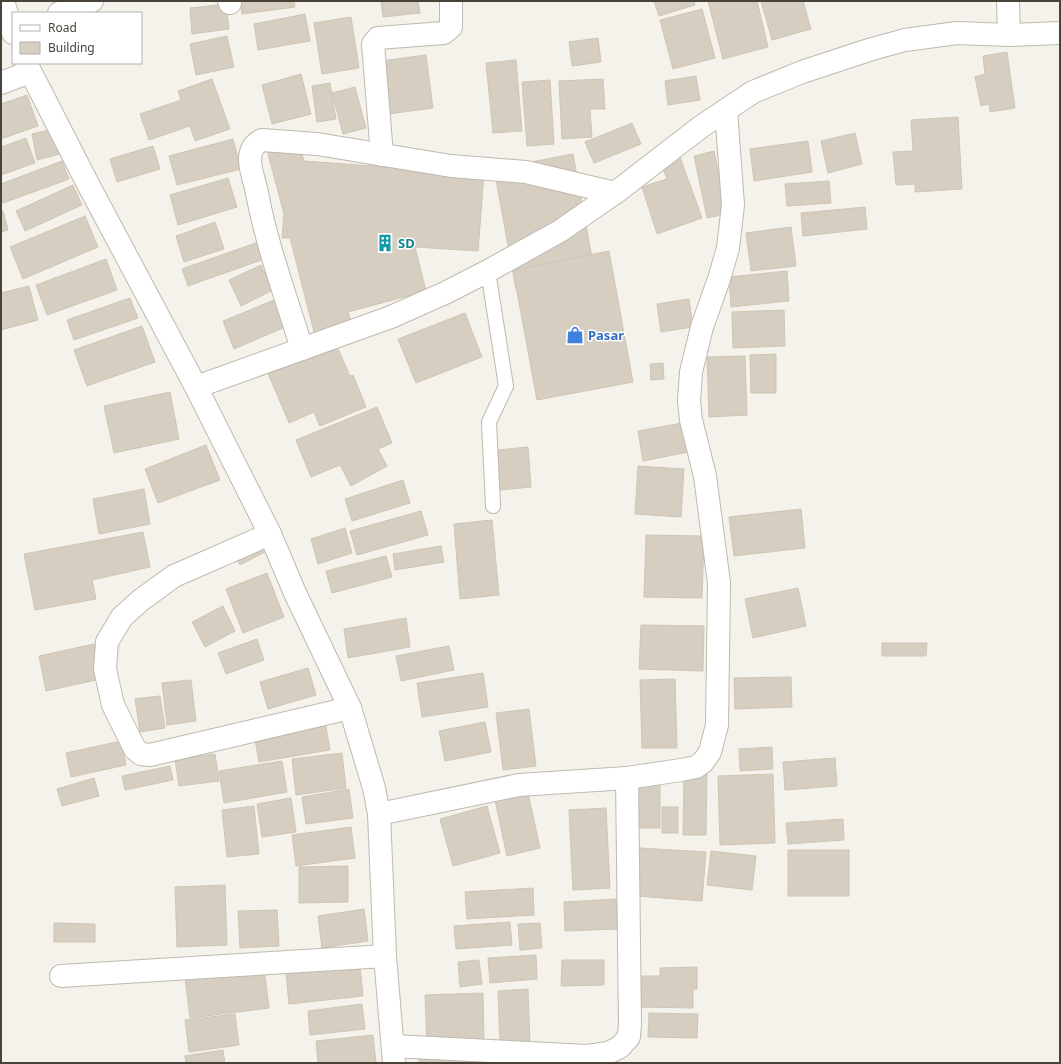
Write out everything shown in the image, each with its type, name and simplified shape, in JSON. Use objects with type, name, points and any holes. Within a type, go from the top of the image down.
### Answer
[{"type":"street","points":[[3,1],[12,28]]},
{"type":"street","points":[[62,12],[92,1]]},
{"type":"street","points":[[382,155],[373,44],[378,38],[444,32],[451,27],[451,1]]},
{"type":"street","points":[[1008,1],[1009,35]]},
{"type":"street","points":[[196,387],[391,317],[445,293],[488,271],[560,231],[616,193],[702,126],[753,92],[802,72],[905,40],[957,33],[1009,35],[1060,33]]},
{"type":"street","points":[[1,83],[28,67],[103,213],[196,387],[270,534],[295,593],[350,708],[374,788],[379,814],[385,956],[394,1054],[587,1056],[608,1053],[620,1047],[629,1037],[627,778]]},
{"type":"street","points":[[379,814],[518,785],[627,778],[696,767],[704,762],[710,752],[717,725],[719,583],[705,476],[691,420],[689,401],[691,372],[702,327],[728,248],[733,205],[726,110]]},
{"type":"street","points":[[302,349],[259,203],[250,160],[255,143],[262,140],[317,144],[451,166],[526,172],[616,193]]},
{"type":"street","points":[[270,534],[174,576],[140,600],[122,617],[107,642],[105,669],[114,705],[135,749],[141,754],[150,755],[350,708]]},
{"type":"street","points":[[61,976],[385,956]]},
{"type":"lane","points":[[488,271],[506,386],[489,422],[493,506]]},
{"type":"building","points":[[240,1],[294,1],[295,7],[242,14]]},
{"type":"building","points":[[381,1],[418,1],[420,13],[383,17]]},
{"type":"building","points":[[654,1],[694,1],[695,5],[659,16]]},
{"type":"building","points":[[708,1],[757,1],[768,47],[723,59]]},
{"type":"building","points":[[761,1],[803,1],[811,29],[772,40]]},
{"type":"building","points":[[226,4],[229,29],[192,34],[190,8]]},
{"type":"building","points":[[702,9],[715,58],[673,69],[660,20]]},
{"type":"building","points":[[305,14],[310,41],[258,50],[254,24]]},
{"type":"building","points":[[351,17],[359,68],[322,74],[314,23]]},
{"type":"building","points":[[227,36],[234,67],[196,75],[190,44]]},
{"type":"building","points":[[598,38],[601,62],[572,66],[569,42]]},
{"type":"building","points":[[1007,52],[1015,108],[990,112],[989,104],[981,106],[975,77],[985,74],[983,56]]},
{"type":"building","points":[[426,55],[433,108],[388,114],[381,61]]},
{"type":"building","points":[[516,60],[522,131],[493,133],[486,63]]},
{"type":"building","points":[[301,74],[311,114],[272,124],[262,85]]},
{"type":"building","points":[[696,76],[700,100],[668,105],[665,81]]},
{"type":"building","points":[[212,79],[230,129],[195,141],[190,126],[149,140],[140,114],[181,100],[178,91]]},
{"type":"building","points":[[603,79],[605,109],[590,109],[592,137],[562,139],[559,81]]},
{"type":"building","points":[[550,80],[554,144],[527,146],[522,82]]},
{"type":"building","points":[[330,83],[336,119],[317,122],[312,86]]},
{"type":"building","points":[[355,87],[366,128],[343,134],[332,93]]},
{"type":"building","points":[[27,95],[38,126],[1,139],[1,104]]},
{"type":"building","points":[[958,117],[962,189],[915,192],[915,184],[896,185],[893,152],[913,151],[911,120]]},
{"type":"building","points":[[632,123],[641,144],[594,163],[585,142]]},
{"type":"building","points":[[54,129],[60,154],[37,160],[32,134]]},
{"type":"building","points":[[855,133],[862,164],[828,173],[821,141]]},
{"type":"building","points":[[26,138],[35,163],[1,175],[1,147]]},
{"type":"building","points":[[233,139],[241,169],[177,185],[169,156]]},
{"type":"building","name":"SD","points":[[298,141],[304,161],[484,174],[478,251],[415,247],[426,291],[348,312],[351,323],[315,336],[290,238],[282,238],[284,214],[267,150]]},
{"type":"building","points":[[808,141],[812,172],[754,181],[750,149]]},
{"type":"building","points":[[153,146],[160,169],[117,182],[110,159]]},
{"type":"building","points":[[714,151],[727,214],[707,218],[694,156]]},
{"type":"building","points":[[573,154],[595,274],[516,289],[494,169]]},
{"type":"building","points":[[680,157],[702,218],[657,234],[642,187],[667,179],[661,164]]},
{"type":"building","points":[[62,161],[69,179],[3,203],[1,198],[1,184]]},
{"type":"building","points":[[228,178],[237,207],[178,225],[170,195]]},
{"type":"building","points":[[829,181],[831,203],[787,206],[785,184]]},
{"type":"building","points":[[73,185],[82,205],[25,231],[16,211]]},
{"type":"building","points":[[865,207],[867,229],[803,236],[801,213]]},
{"type":"building","points":[[1,211],[3,211],[8,230],[1,232]]},
{"type":"building","points":[[85,216],[98,247],[23,279],[10,247]]},
{"type":"building","points":[[215,222],[224,249],[184,262],[176,236]]},
{"type":"building","points":[[791,227],[796,266],[751,271],[746,233]]},
{"type":"building","points":[[264,240],[270,257],[188,286],[182,269]]},
{"type":"building","name":"Pasar","points":[[609,251],[633,382],[537,400],[513,270]]},
{"type":"building","points":[[106,259],[117,290],[47,315],[36,285]]},
{"type":"building","points":[[261,265],[273,290],[241,306],[229,280]]},
{"type":"building","points":[[787,271],[789,301],[731,307],[729,277]]},
{"type":"building","points":[[29,286],[38,320],[1,330],[1,293]]},
{"type":"building","points":[[130,298],[138,318],[74,340],[67,320]]},
{"type":"building","points":[[279,298],[290,325],[234,349],[223,321]]},
{"type":"building","points":[[689,299],[693,327],[661,332],[657,304]]},
{"type":"building","points":[[784,310],[785,346],[733,348],[732,312]]},
{"type":"building","points":[[465,313],[482,357],[416,383],[398,339]]},
{"type":"building","points":[[142,326],[155,362],[87,386],[74,350]]},
{"type":"building","points":[[335,342],[350,376],[353,375],[366,407],[320,426],[314,412],[289,423],[267,371]]},
{"type":"building","points":[[776,354],[776,393],[751,393],[750,355]]},
{"type":"building","points":[[745,356],[747,415],[709,417],[707,357]]},
{"type":"building","points":[[663,363],[664,379],[651,380],[650,364]]},
{"type":"building","points":[[170,392],[179,439],[114,453],[104,406]]},
{"type":"building","points":[[377,407],[392,443],[378,449],[387,466],[351,486],[340,465],[311,477],[296,440]]},
{"type":"building","points":[[682,423],[688,452],[643,461],[638,431]]},
{"type":"building","points":[[206,445],[220,480],[158,503],[145,469]]},
{"type":"building","points":[[528,447],[531,487],[500,490],[497,450]]},
{"type":"building","points":[[638,466],[684,469],[681,517],[635,514]]},
{"type":"building","points":[[403,480],[410,503],[352,521],[345,499]]},
{"type":"building","points":[[144,489],[150,524],[99,534],[93,499]]},
{"type":"building","points":[[801,509],[805,548],[734,556],[729,517]]},
{"type":"building","points":[[421,511],[428,535],[357,555],[350,531]]},
{"type":"building","points":[[492,520],[499,595],[460,599],[454,524]]},
{"type":"building","points":[[345,528],[352,553],[318,564],[311,539]]},
{"type":"building","points":[[143,532],[150,567],[92,580],[96,599],[35,610],[24,554]]},
{"type":"building","points":[[646,535],[704,536],[702,598],[644,597]]},
{"type":"building","points":[[262,539],[267,551],[240,565],[234,553]]},
{"type":"building","points":[[441,546],[444,562],[395,570],[393,554]]},
{"type":"building","points":[[386,556],[392,577],[332,593],[326,571]]},
{"type":"building","points":[[267,573],[284,617],[243,633],[226,589]]},
{"type":"building","points":[[798,588],[806,626],[753,638],[745,599]]},
{"type":"building","points":[[223,606],[235,631],[205,647],[192,622]]},
{"type":"building","points":[[406,618],[410,647],[348,658],[344,629]]},
{"type":"building","points":[[641,625],[704,626],[703,671],[639,669]]},
{"type":"building","points":[[257,639],[264,660],[226,674],[218,653]]},
{"type":"building","points":[[882,643],[927,643],[926,656],[882,656]]},
{"type":"building","points":[[94,644],[101,679],[46,691],[39,656]]},
{"type":"building","points":[[449,646],[454,670],[401,681],[396,656]]},
{"type":"building","points":[[308,668],[316,695],[268,709],[260,682]]},
{"type":"building","points":[[483,673],[488,707],[422,717],[417,683]]},
{"type":"building","points":[[791,677],[792,707],[735,709],[734,678]]},
{"type":"building","points":[[675,679],[677,748],[642,748],[640,680]]},
{"type":"building","points":[[191,680],[196,721],[167,725],[162,683]]},
{"type":"building","points":[[160,696],[165,728],[140,732],[135,699]]},
{"type":"building","points":[[529,709],[536,766],[503,770],[496,713]]},
{"type":"building","points":[[325,722],[330,750],[259,762],[254,734]]},
{"type":"building","points":[[485,722],[491,752],[445,761],[439,731]]},
{"type":"building","points":[[121,741],[126,765],[71,777],[66,753]]},
{"type":"building","points":[[772,747],[773,769],[740,771],[739,749]]},
{"type":"building","points":[[342,753],[346,788],[296,795],[292,759]]},
{"type":"building","points":[[215,754],[219,781],[179,786],[175,759]]},
{"type":"building","points":[[835,758],[837,786],[785,790],[783,762]]},
{"type":"building","points":[[282,761],[287,792],[224,803],[219,771]]},
{"type":"building","points":[[170,766],[173,780],[125,790],[122,776]]},
{"type":"building","points":[[684,772],[707,772],[706,835],[683,835]]},
{"type":"building","points":[[773,774],[775,843],[720,845],[718,776]]},
{"type":"building","points":[[94,778],[99,796],[62,806],[57,789]]},
{"type":"building","points":[[633,784],[660,784],[660,828],[633,828]]},
{"type":"building","points":[[349,789],[353,818],[306,824],[302,797]]},
{"type":"building","points":[[528,793],[540,848],[507,856],[495,800]]},
{"type":"building","points":[[291,798],[296,832],[262,837],[257,804]]},
{"type":"building","points":[[254,806],[259,854],[227,857],[222,810]]},
{"type":"building","points":[[487,806],[500,853],[453,866],[440,819]]},
{"type":"building","points":[[662,807],[678,807],[678,833],[662,833]]},
{"type":"building","points":[[606,808],[610,888],[573,890],[569,810]]},
{"type":"building","points":[[843,819],[844,840],[788,844],[786,823]]},
{"type":"building","points":[[351,827],[355,858],[296,866],[292,835]]},
{"type":"building","points":[[640,848],[706,852],[702,901],[636,896]]},
{"type":"building","points":[[788,850],[849,850],[849,896],[788,896]]},
{"type":"building","points":[[711,851],[756,856],[752,890],[707,885]]},
{"type":"building","points":[[348,866],[348,902],[299,903],[299,867]]},
{"type":"building","points":[[225,885],[227,945],[177,947],[175,887]]},
{"type":"building","points":[[533,888],[534,915],[467,919],[465,892]]},
{"type":"building","points":[[616,899],[617,929],[565,931],[564,902]]},
{"type":"building","points":[[364,909],[368,941],[322,948],[318,916]]},
{"type":"building","points":[[277,910],[279,946],[240,948],[238,911]]},
{"type":"building","points":[[510,922],[512,945],[456,949],[454,926]]},
{"type":"building","points":[[54,923],[95,924],[95,942],[54,942]]},
{"type":"building","points":[[540,923],[542,948],[520,950],[518,924]]},
{"type":"building","points":[[536,955],[537,979],[490,983],[488,958]]},
{"type":"building","points":[[479,960],[482,984],[460,987],[458,962]]},
{"type":"building","points":[[562,960],[604,960],[604,985],[561,986]]},
{"type":"building","points":[[360,966],[363,996],[289,1004],[286,973]]},
{"type":"building","points":[[697,967],[697,989],[693,989],[693,1008],[640,1007],[640,976],[660,976],[660,968]]},
{"type":"building","points":[[264,968],[269,1008],[190,1018],[185,978]]},
{"type":"building","points":[[528,989],[530,1042],[500,1044],[498,991]]},
{"type":"building","points":[[483,993],[484,1044],[427,1046],[425,995]]},
{"type":"building","points":[[362,1004],[365,1029],[310,1035],[308,1011]]},
{"type":"building","points":[[649,1013],[698,1014],[697,1038],[648,1037]]},
{"type":"building","points":[[235,1014],[239,1045],[189,1052],[185,1020]]},
{"type":"building","points":[[373,1035],[376,1063],[318,1063],[316,1041]]},
{"type":"building","points":[[223,1050],[225,1063],[186,1063],[185,1056]]},
{"type":"building","points":[[497,1053],[497,1063],[419,1063],[419,1055]]},
{"type":"place","name":"SD","points":[[385,243]]},
{"type":"place","name":"Pasar","points":[[575,335]]}]
